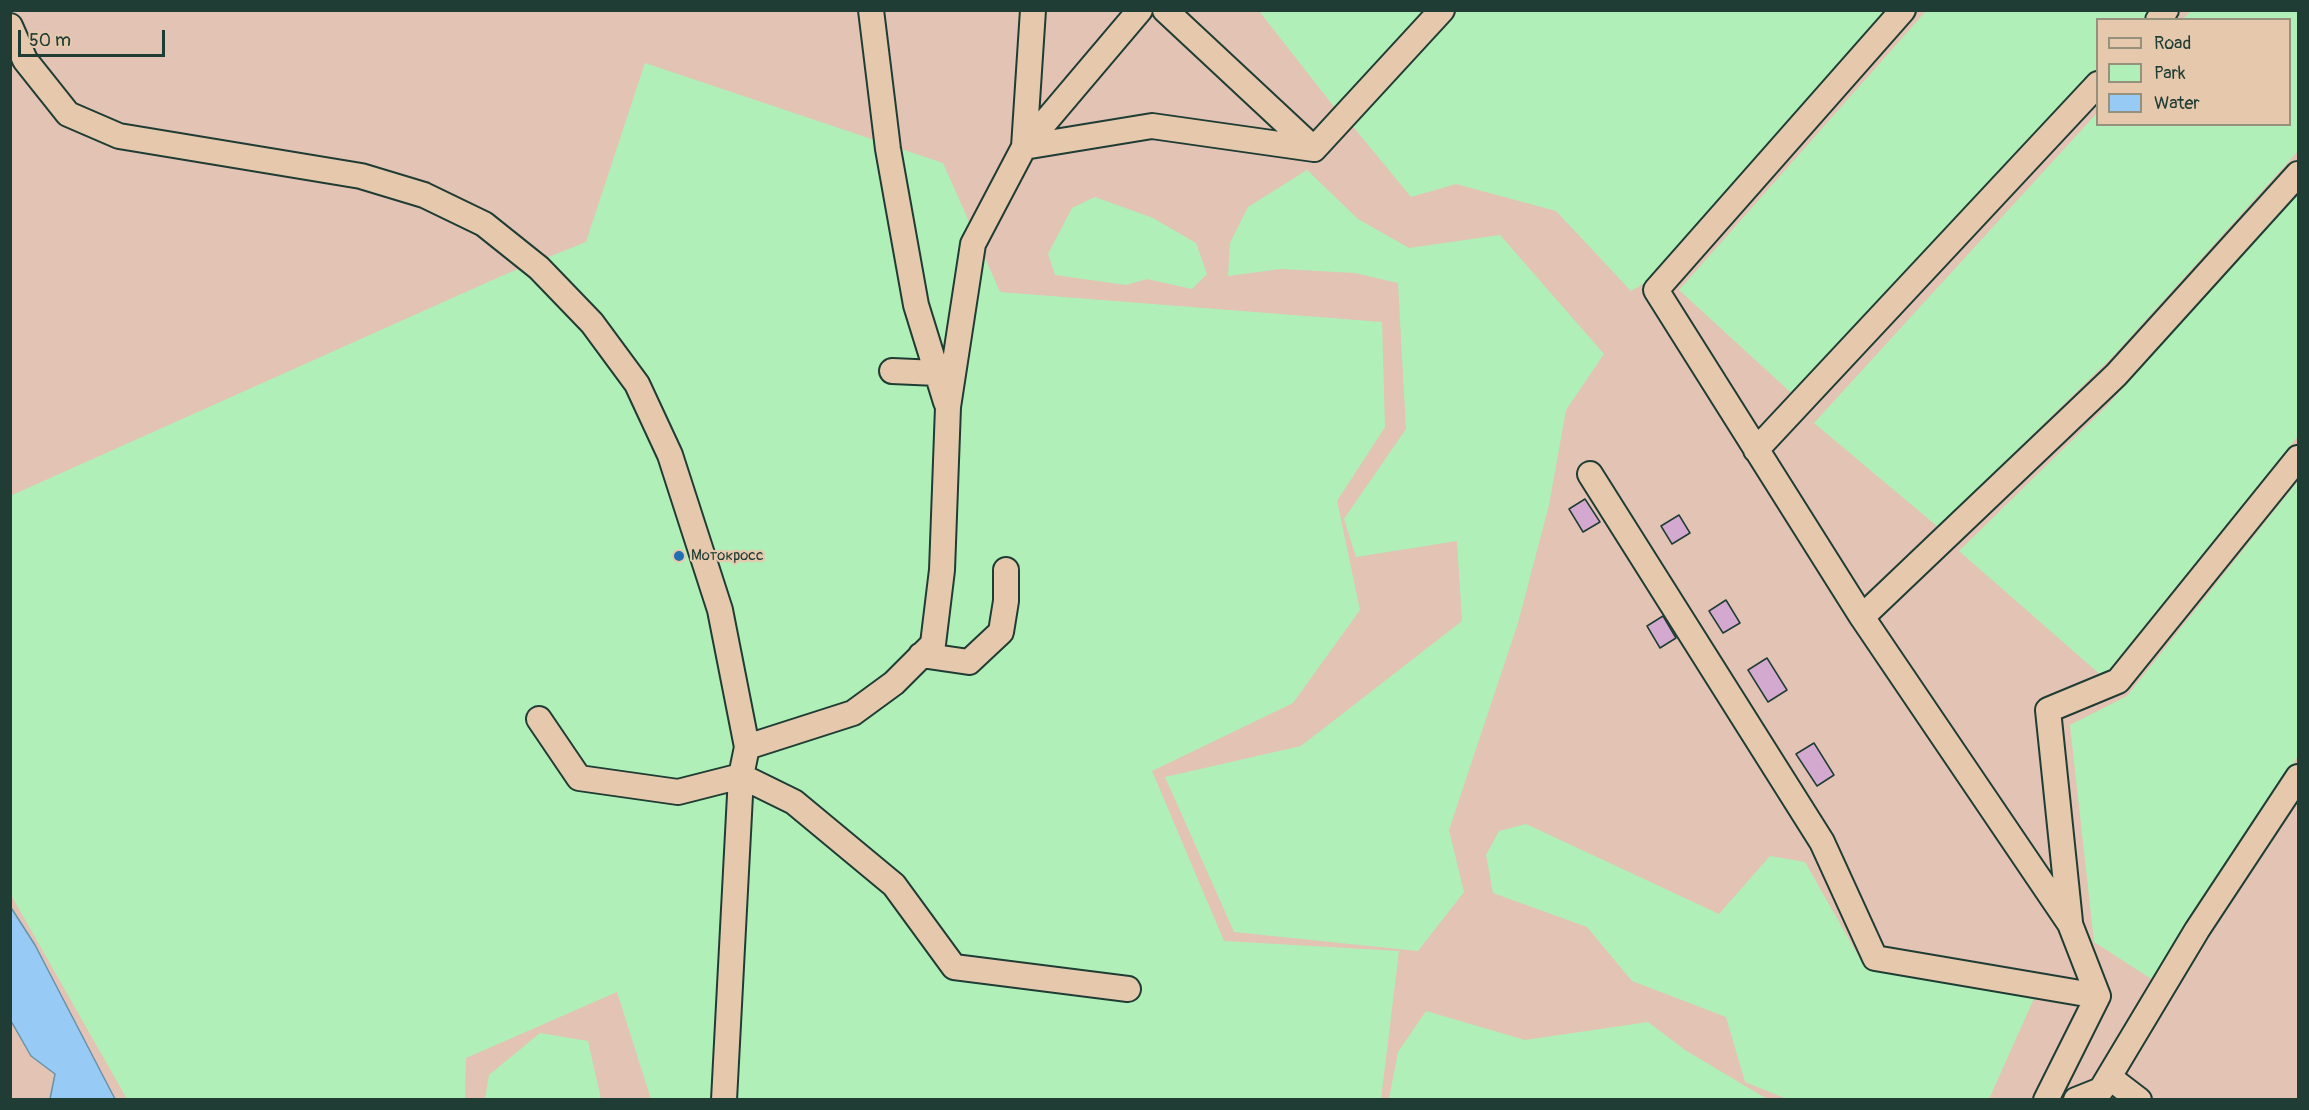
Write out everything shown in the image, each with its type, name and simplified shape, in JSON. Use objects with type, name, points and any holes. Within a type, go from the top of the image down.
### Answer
[{"type":"street","points":[[871,10],[888,150],[916,305],[948,407]]},
{"type":"street","points":[[1024,147],[1033,10]]},
{"type":"street","points":[[747,747],[853,713],[894,683],[933,644],[942,570],[948,407],[973,244],[1024,147],[1140,10]]},
{"type":"street","points":[[1165,10],[1314,149]]},
{"type":"street","points":[[1314,149],[1442,10]]},
{"type":"street","points":[[1903,10],[1656,290],[1862,617],[2070,924],[2098,996],[2046,1100]]},
{"type":"street","points":[[10,26],[25,60],[68,114],[119,136],[360,176],[424,195],[484,224],[539,268],[592,323],[637,384],[670,455],[720,610],[747,747],[741,776],[724,1100]]},
{"type":"street","points":[[1756,450],[2096,85]]},
{"type":"street","points":[[1024,147],[1152,126],[1314,149]]},
{"type":"street","points":[[1862,617],[2116,375],[2298,174]]},
{"type":"street","points":[[892,371],[937,373]]},
{"type":"street","points":[[2070,924],[2048,710],[2118,681],[2298,458]]},
{"type":"street","points":[[1590,474],[1822,842],[1875,958],[2098,996]]},
{"type":"street","points":[[921,655],[969,662],[1001,632],[1006,601],[1006,570]]},
{"type":"street","points":[[540,719],[579,778],[678,792],[741,776],[794,802],[894,885],[954,967],[1128,989]]},
{"type":"street","points":[[2076,1100],[2101,1090],[2197,930],[2298,777]]},
{"type":"street","points":[[2109,1077],[2139,1100]]},
{"type":"green space","points":[[2192,10],[2298,11],[2298,151],[2115,354],[1938,527],[1814,423],[2096,114],[2096,126],[2291,126],[2291,18],[2184,18]]},
{"type":"green space","points":[[1259,11],[1424,11],[1335,108]]},
{"type":"green space","points":[[1456,11],[1896,11],[1650,280],[1631,291],[1556,211],[1456,184],[1411,197],[1351,124]]},
{"type":"green space","points":[[1926,11],[2162,11],[2155,18],[2096,18],[2096,81],[1800,401],[1679,290]]},
{"type":"green space","name":"Мотокросс","points":[[645,63],[943,163],[1000,292],[1382,322],[1385,427],[1337,501],[1360,610],[1293,703],[1152,771],[1224,941],[1399,951],[1381,1099],[651,1099],[617,992],[466,1058],[465,1099],[127,1099],[11,895],[10,496],[506,274],[586,242]]},
{"type":"green space","points":[[1307,170],[1358,219],[1409,248],[1500,235],[1604,354],[1566,410],[1549,505],[1518,623],[1449,830],[1464,892],[1418,951],[1234,932],[1165,777],[1301,746],[1462,621],[1457,541],[1356,557],[1344,519],[1406,429],[1398,283],[1355,273],[1281,269],[1228,276],[1230,243],[1248,207]]},
{"type":"green space","points":[[2298,193],[2298,436],[2103,677],[1959,551],[2105,408]]},
{"type":"green space","points":[[1095,197],[1153,218],[1196,243],[1207,274],[1192,289],[1147,279],[1126,285],[1055,275],[1048,254],[1072,208]]},
{"type":"green space","points":[[2298,481],[2298,756],[2153,980],[2094,942],[2070,725],[2127,696]]},
{"type":"green space","points":[[1526,824],[1719,914],[1770,856],[1805,862],[1864,966],[2036,994],[1989,1099],[1787,1099],[1745,1082],[1726,1017],[1632,981],[1587,927],[1493,893],[1486,855],[1499,831]]},
{"type":"green space","points":[[1426,1011],[1525,1040],[1648,1022],[1685,1050],[1767,1099],[1389,1099],[1398,1052]]},
{"type":"green space","points":[[540,1033],[588,1041],[601,1099],[485,1099],[489,1075]]},
{"type":"water","points":[[10,906],[35,945],[115,1099],[50,1099],[55,1074],[31,1056],[11,1021]]},
{"type":"building","points":[[1585,499],[1600,522],[1583,532],[1569,509]]},
{"type":"building","points":[[1679,515],[1690,533],[1672,544],[1661,526]]},
{"type":"building","points":[[1726,600],[1740,623],[1723,633],[1709,611]]},
{"type":"building","points":[[1663,616],[1676,638],[1660,648],[1647,626]]},
{"type":"building","points":[[1767,658],[1787,690],[1768,702],[1748,670]]},
{"type":"building","points":[[1814,743],[1834,775],[1817,786],[1796,754]]},
{"type":"place","name":"Мотокросс","points":[[679,556]]}]
